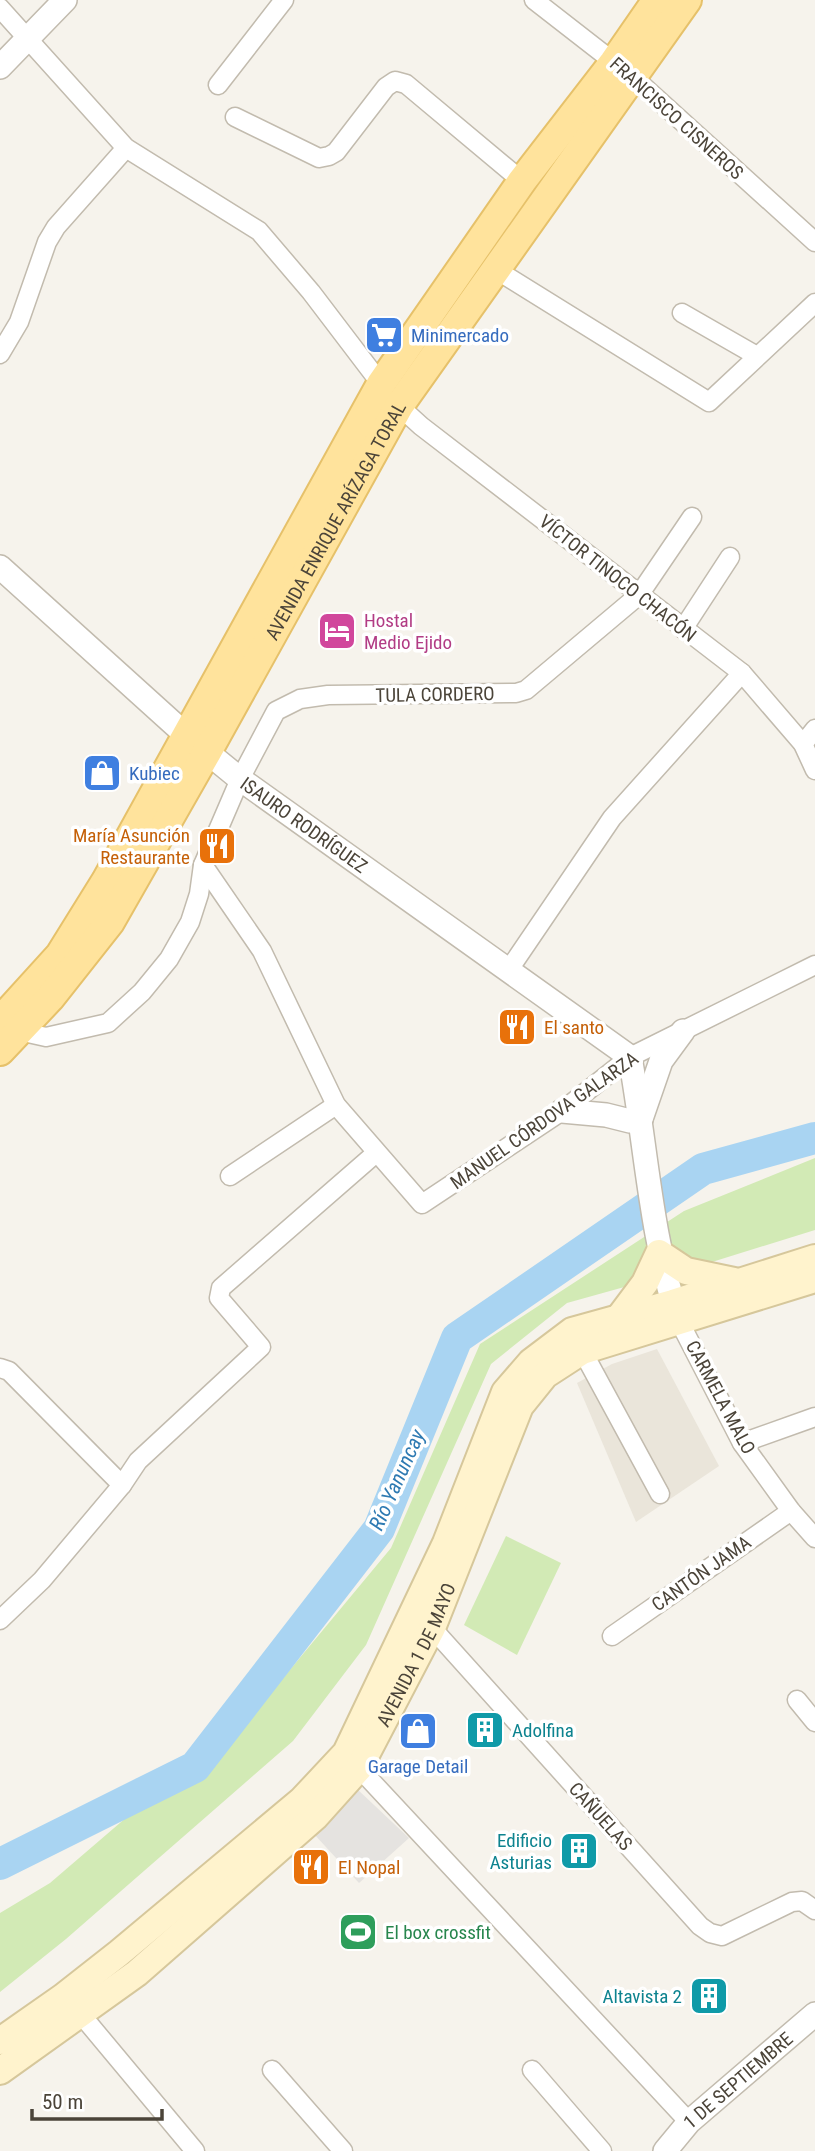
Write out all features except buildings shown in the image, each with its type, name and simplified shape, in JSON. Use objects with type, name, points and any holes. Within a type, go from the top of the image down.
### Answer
[{"type":"main road","name":"AVENIDA ENRIQUE ARÍZAGA TORAL","points":[[0,1051],[10,1026],[60,955],[118,859],[197,744],[399,406],[495,269],[623,69],[657,0]]},
{"type":"main road","name":"AVENIDA ENRIQUE ARÍZAGA TORAL","points":[[197,744],[381,384],[522,181],[687,0]]},
{"type":"main road","points":[[618,1319],[645,1283],[659,1250],[686,1271],[740,1282]]},
{"type":"main road","name":"AVENIDA 1 DE MAYO","points":[[0,2041],[138,1973],[315,1817],[359,1768],[423,1621],[446,1543],[505,1392],[531,1362],[618,1319],[676,1312],[740,1282],[815,1258]]},
{"type":"main road","name":"AVENIDA 1 DE MAYO","points":[[577,1341],[676,1312],[815,1279]]},
{"type":"main road","name":"AVENIDA 1 DE MAYO","points":[[0,2071],[303,1800],[346,1753],[423,1621]]},
{"type":"street","points":[[0,67],[65,0]]},
{"type":"street","points":[[218,85],[284,0]]},
{"type":"street","name":"FRANCISCO CISNEROS","points":[[534,0],[623,69],[815,242]]},
{"type":"street","points":[[0,8],[126,148],[258,231],[311,292],[381,384]]},
{"type":"street","points":[[235,117],[319,158],[329,156],[336,152],[386,87],[395,81],[406,84],[522,181]]},
{"type":"street","points":[[0,354],[19,322],[47,242],[56,227],[126,148]]},
{"type":"street","points":[[495,269],[709,402],[815,303]]},
{"type":"street","points":[[682,313],[757,356]]},
{"type":"street","name":"VÍCTOR TINOCO CHACÓN","points":[[399,406],[639,596],[742,673],[803,744],[815,770]]},
{"type":"street","name":"TULA CORDERO","points":[[240,779],[276,711],[300,699],[328,695],[516,693],[526,690],[639,596],[692,517]]},
{"type":"street","points":[[683,629],[730,557]]},
{"type":"street","name":"ISAURO RODRÍGUEZ","points":[[0,568],[197,744],[240,779],[630,1057]]},
{"type":"street","points":[[508,971],[612,818],[742,673]]},
{"type":"street","points":[[803,744],[815,729]]},
{"type":"street","points":[[10,1026],[46,1037],[108,1023],[133,1000],[169,959],[190,922],[199,894],[203,865],[240,779]]},
{"type":"street","name":"MANUEL CÓRDOVA GALARZA","points":[[203,865],[262,951],[336,1105],[422,1204],[562,1111],[630,1057],[815,965]]},
{"type":"street","points":[[641,1119],[661,1061],[683,1031]]},
{"type":"street","points":[[630,1057],[659,1250],[676,1312]]},
{"type":"street","points":[[230,1176],[336,1105]]},
{"type":"street","points":[[562,1111],[607,1115],[630,1121],[641,1119]]},
{"type":"street","points":[[0,1620],[43,1580],[122,1485],[138,1461],[261,1347],[222,1304],[219,1298],[220,1288],[376,1153]]},
{"type":"street","name":"CARMELA MALO","points":[[676,1312],[743,1443],[791,1511],[815,1538]]},
{"type":"street","points":[[577,1341],[660,1493]]},
{"type":"street","points":[[0,1368],[9,1371],[122,1485]]},
{"type":"street","points":[[743,1443],[815,1417]]},
{"type":"street","name":"CANTÓN JAMA","points":[[612,1636],[791,1511]]},
{"type":"street","name":"CAÑUELAS","points":[[423,1621],[700,1926],[710,1933],[722,1936],[792,1902],[802,1901],[815,1910]]},
{"type":"street","points":[[797,1700],[815,1722]]},
{"type":"street","points":[[359,1768],[689,2122]]},
{"type":"street","points":[[73,2006],[195,2151]]},
{"type":"street","name":"1 DE SEPTIEMBRE","points":[[665,2151],[689,2122],[815,2014]]},
{"type":"street","points":[[272,2070],[343,2151]]},
{"type":"street","points":[[532,2070],[602,2151]]},
{"type":"shaded area","points":[[657,1349],[719,1466],[636,1522],[577,1383],[612,1364]]},
{"type":"shaded area","points":[[357,1789],[409,1838],[359,1883],[314,1834]]},
{"type":"green space","points":[[815,1158],[815,1230],[567,1303],[491,1364],[366,1645],[293,1741],[66,1939],[0,1992],[0,1913],[50,1883],[269,1695],[391,1548],[480,1344],[684,1211]]},
{"type":"green space","points":[[506,1536],[561,1563],[517,1655],[464,1625]]},
{"type":"waterway","name":"Río Yanuncay","points":[[0,1864],[195,1767],[379,1529],[457,1338],[703,1169],[815,1138]]},
{"type":"place","name":"Minimercado","points":[[384,335]]},
{"type":"place","name":"Hostal Medio Ejido","points":[[337,631]]},
{"type":"place","name":"Kubiec","points":[[102,773]]},
{"type":"place","name":"María Asunción Restaurante","points":[[217,846]]},
{"type":"place","name":"El santo","points":[[517,1027]]},
{"type":"place","name":"Adolfina","points":[[485,1730]]},
{"type":"place","name":"Garage Detail","points":[[418,1731]]},
{"type":"place","name":"Edificio Asturias","points":[[579,1851]]},
{"type":"place","name":"El Nopal","points":[[311,1867]]},
{"type":"place","name":"El box crossfit","points":[[358,1932]]},
{"type":"place","name":"Altavista 2","points":[[709,1996]]}]
